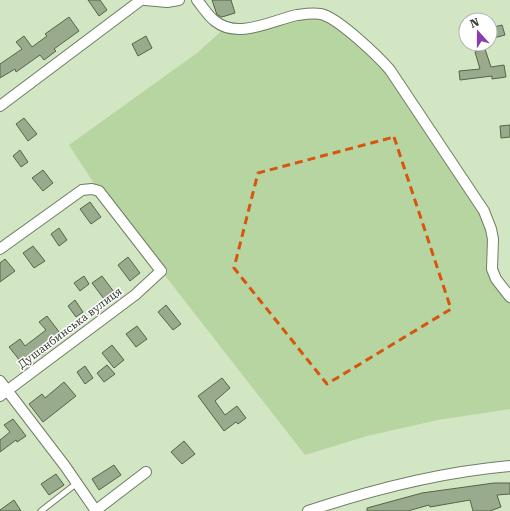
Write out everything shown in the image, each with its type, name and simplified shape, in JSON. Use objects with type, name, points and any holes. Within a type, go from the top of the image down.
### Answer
[{"type":"street","points":[[0,106],[141,0]]},
{"type":"street","points":[[145,0],[167,2],[179,0]]},
{"type":"street","points":[[197,0],[215,21],[226,27],[248,29],[305,14],[324,14],[378,56],[393,75],[484,211],[493,239],[492,269],[496,279],[510,297]]},
{"type":"street","name":"Душанбинська вулиця","points":[[0,249],[82,190],[92,189],[99,191],[120,216],[161,271],[135,295],[4,393]]},
{"type":"street","points":[[0,381],[4,393],[77,483],[95,511],[146,472]]},
{"type":"street","points":[[308,511],[376,489],[404,482],[486,468],[510,466]]},
{"type":"lane","points":[[41,511],[77,483]]},
{"type":"highlighted area","points":[[394,137],[451,309],[327,384],[234,268],[258,173]]},
{"type":"green space","points":[[324,14],[378,56],[488,220],[491,259],[510,297],[510,409],[438,420],[367,436],[305,455],[99,191],[69,145],[197,53],[226,27]]},
{"type":"building","points":[[88,0],[100,0],[107,10],[99,16]]},
{"type":"building","points":[[212,0],[231,0],[235,13],[222,17],[217,15]]},
{"type":"building","points":[[69,17],[79,31],[54,49],[56,51],[44,60],[40,55],[16,72],[15,69],[0,78],[0,64],[22,49],[16,42],[24,36],[32,47],[47,36],[45,34]]},
{"type":"building","points":[[502,25],[505,35],[498,37],[498,26]]},
{"type":"building","points":[[146,36],[152,48],[138,56],[132,44]]},
{"type":"building","points":[[475,52],[486,52],[491,67],[504,65],[506,77],[492,79],[492,76],[460,80],[459,71],[480,69]]},
{"type":"building","points":[[24,118],[37,134],[28,141],[16,124]]},
{"type":"building","points":[[510,125],[510,137],[501,138],[500,126]]},
{"type":"building","points":[[20,150],[28,162],[21,167],[13,156]]},
{"type":"building","points":[[43,170],[53,183],[43,191],[32,178]]},
{"type":"building","points":[[90,202],[101,217],[91,224],[80,209]]},
{"type":"building","points":[[59,228],[67,240],[59,246],[51,234]]},
{"type":"building","points":[[33,246],[45,261],[34,268],[23,253]]},
{"type":"building","points":[[128,257],[140,273],[130,281],[118,265]]},
{"type":"building","points":[[5,259],[15,271],[0,282],[0,263]]},
{"type":"building","points":[[84,276],[89,284],[80,291],[74,283]]},
{"type":"building","points":[[102,276],[114,292],[104,299],[92,283]]},
{"type":"building","points":[[75,300],[83,312],[76,317],[68,306]]},
{"type":"building","points":[[166,305],[181,324],[173,330],[158,312]]},
{"type":"building","points":[[47,316],[60,333],[46,345],[49,349],[41,356],[36,350],[21,362],[9,347],[20,339],[25,346],[46,330],[39,322]]},
{"type":"building","points":[[137,326],[147,339],[136,347],[126,334]]},
{"type":"building","points":[[112,345],[124,360],[114,368],[102,353]]},
{"type":"building","points":[[107,365],[115,374],[104,382],[97,373]]},
{"type":"building","points":[[85,366],[93,378],[85,384],[77,372]]},
{"type":"building","points":[[222,378],[230,388],[215,401],[225,415],[237,406],[246,418],[238,424],[236,422],[224,431],[198,396]]},
{"type":"building","points":[[64,382],[76,396],[43,422],[29,404],[42,394],[45,398]]},
{"type":"building","points":[[13,419],[26,436],[17,442],[16,440],[0,452],[0,440],[10,432],[4,425]]},
{"type":"building","points":[[184,441],[195,454],[182,464],[171,452]]},
{"type":"building","points":[[114,465],[121,475],[99,490],[92,479]]},
{"type":"building","points":[[56,474],[64,485],[49,495],[41,484]]},
{"type":"building","points":[[494,483],[510,483],[510,494],[497,495],[501,507],[490,511],[473,511],[470,500],[430,507],[429,505],[408,511],[367,511],[367,508],[422,493]]},
{"type":"building","points":[[14,500],[21,511],[0,511],[0,510]]}]
